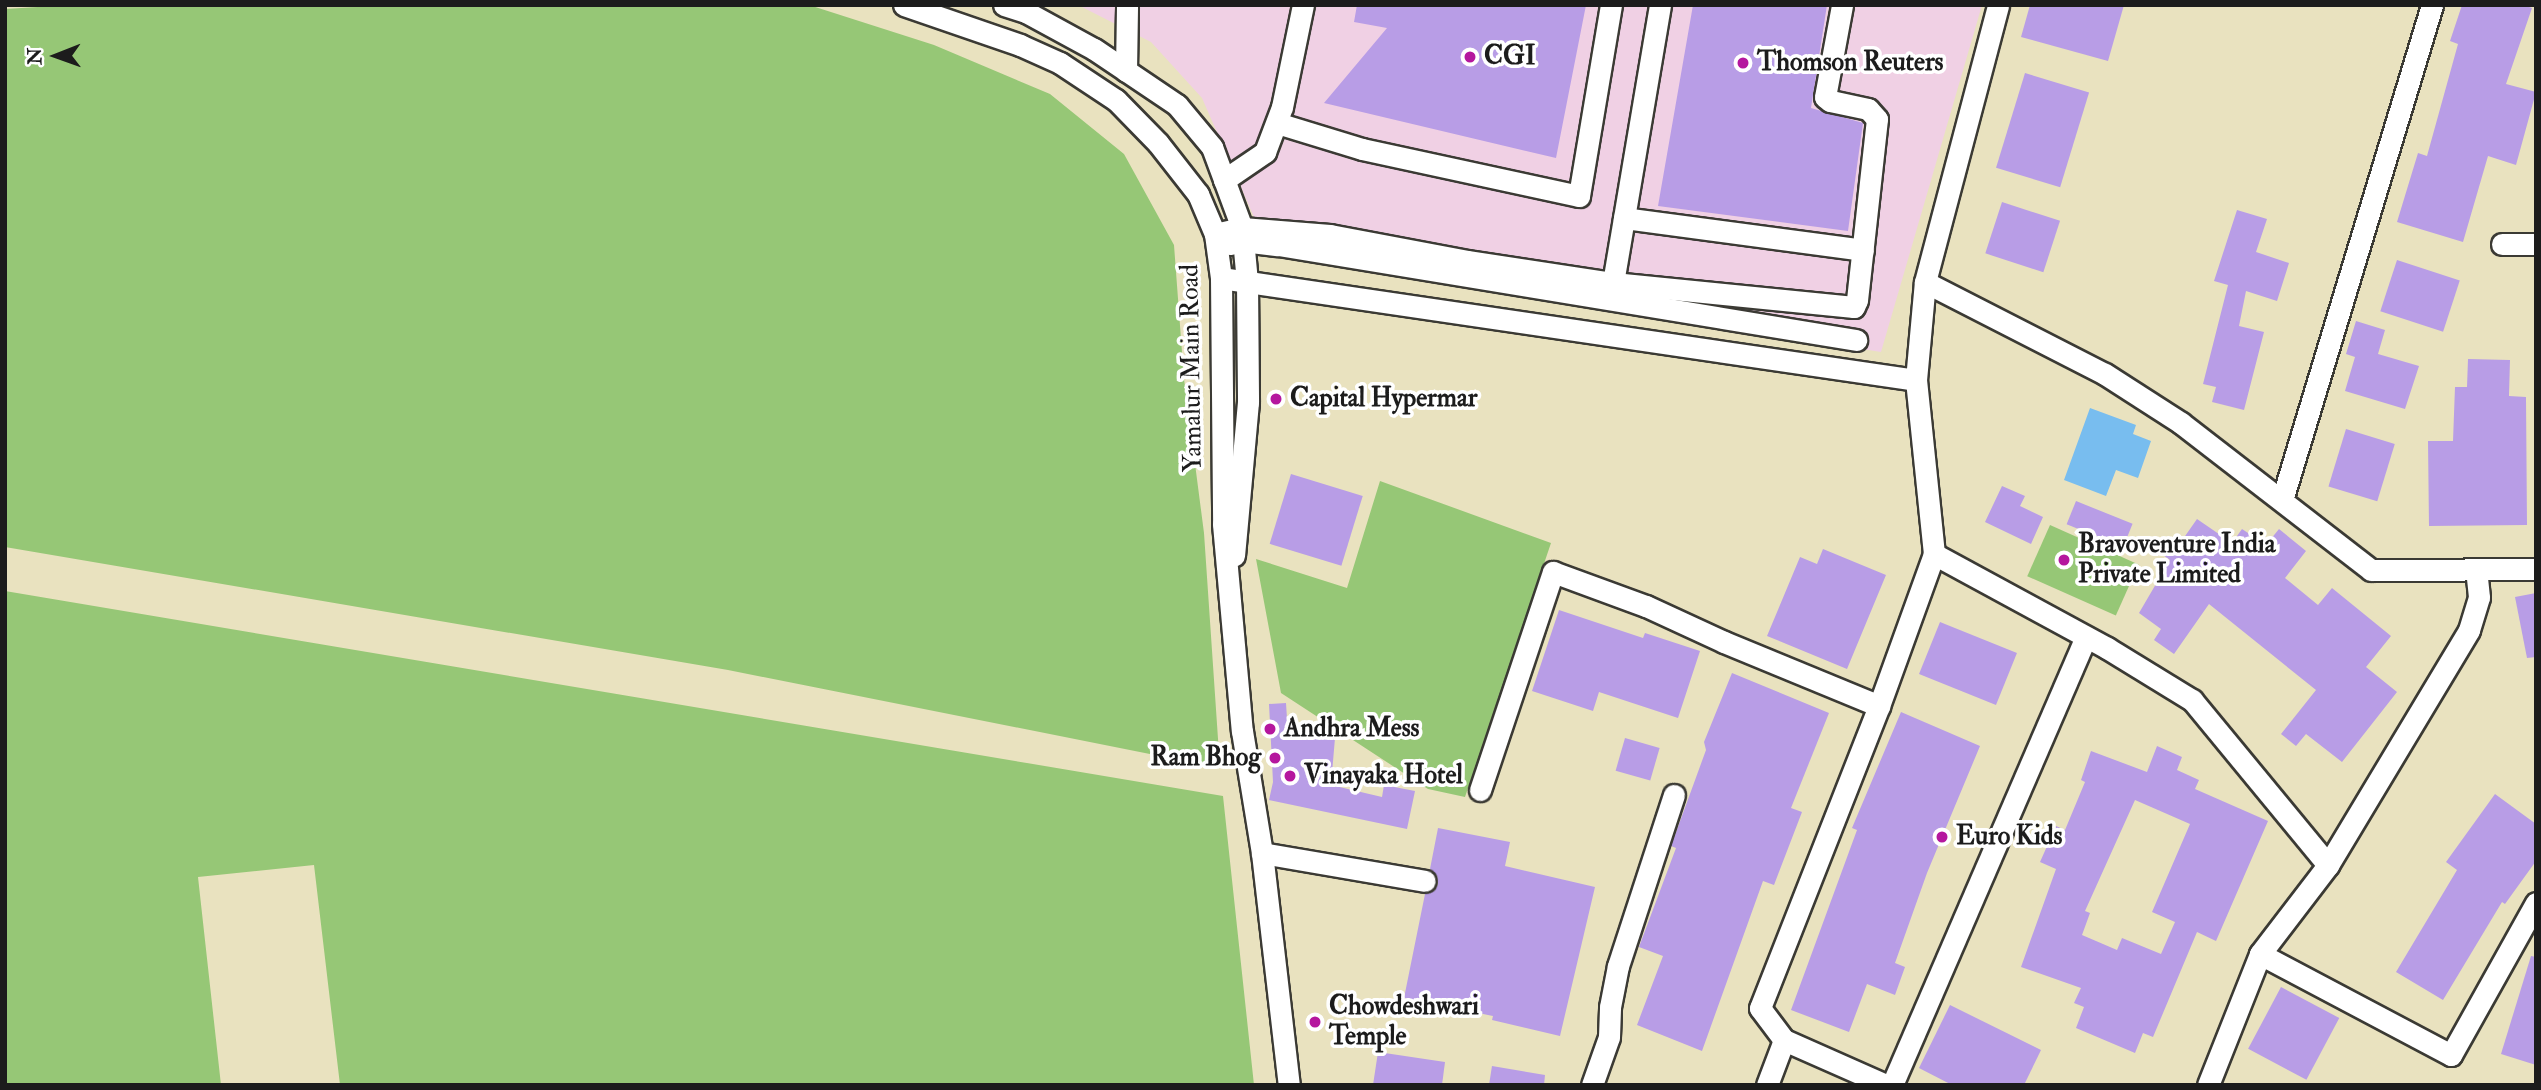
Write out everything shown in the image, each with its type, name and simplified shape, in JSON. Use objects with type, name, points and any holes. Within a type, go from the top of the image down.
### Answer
[{"type":"street","name":"Yamalur Main Road","points":[[904,5],[1011,41],[1060,62],[1116,100],[1158,143],[1198,194],[1216,240],[1221,278],[1223,524],[1231,584]]},
{"type":"street","points":[[1004,5],[1027,9],[1094,49],[1177,105],[1212,147],[1243,234],[1247,282],[1248,402],[1231,584],[1242,731],[1262,853],[1289,1085]]},
{"type":"street","points":[[1126,71],[1127,5]]},
{"type":"street","points":[[1224,180],[1265,152],[1277,123],[1303,5]]},
{"type":"street","points":[[1277,123],[1362,149],[1579,196],[1611,5]]},
{"type":"street","points":[[1613,283],[1660,5]]},
{"type":"street","points":[[1216,240],[1278,230],[1329,235],[1467,261],[1613,283],[1854,307],[1877,119],[1868,109],[1825,97],[1842,5]]},
{"type":"street","points":[[1886,1085],[1784,1040],[1760,1008],[1879,706],[1934,554],[1916,380],[1925,282],[1998,5]]},
{"type":"street","points":[[2282,500],[2432,5]]},
{"type":"street","points":[[1011,41],[1027,9]]},
{"type":"street","points":[[1624,218],[1863,250]]},
{"type":"street","points":[[1243,234],[1856,341]]},
{"type":"street","points":[[2502,244],[2536,244]]},
{"type":"street","points":[[1221,278],[1916,380]]},
{"type":"street","points":[[1925,282],[2105,374],[2181,423],[2371,570],[2536,569]]},
{"type":"street","points":[[1934,554],[2086,637],[2192,700],[2328,865]]},
{"type":"street","points":[[2208,1085],[2260,954],[2328,865],[2469,630],[2479,597],[2476,570]]},
{"type":"street","points":[[1480,790],[1553,572],[1646,606],[1724,642],[1879,706]]},
{"type":"street","points":[[1892,1085],[2086,637]]},
{"type":"street","points":[[1592,1085],[1609,1037],[1609,1007],[1618,966],[1674,795]]},
{"type":"street","points":[[1262,853],[1424,881]]},
{"type":"street","points":[[2260,954],[2451,1055],[2536,903]]},
{"type":"street","points":[[1767,1085],[1784,1040]]},
{"type":"shaded area","points":[[1078,5],[1982,5],[1881,352],[1270,254],[1202,98],[1151,42]]},
{"type":"green space","points":[[70,5],[809,5],[934,45],[1050,94],[1124,154],[1174,245],[1184,379],[1204,533],[1220,768],[728,670],[5,547],[5,9]]},
{"type":"green space","points":[[1380,481],[1551,543],[1465,797],[1428,789],[1281,693],[1256,559],[1347,588]]},
{"type":"green space","points":[[2050,525],[2139,564],[2116,616],[2027,576]]},
{"type":"green space","points":[[5,591],[1223,796],[1254,1085],[340,1085],[314,865],[198,877],[221,1085],[5,1085]]},
{"type":"water","points":[[2090,408],[2136,425],[2133,434],[2151,441],[2138,478],[2116,470],[2106,496],[2064,480]]},
{"type":"building","points":[[1357,5],[1586,5],[1556,158],[1324,103],[1387,28],[1354,22]]},
{"type":"building","points":[[1693,5],[1827,5],[1811,108],[1863,123],[1848,231],[1658,206]]},
{"type":"building","points":[[2030,5],[2124,5],[2108,61],[2021,37]]},
{"type":"building","points":[[2462,5],[2523,5],[2532,8],[2506,84],[2536,92],[2516,165],[2488,156],[2463,242],[2397,222],[2418,153],[2427,156],[2458,44],[2450,41]]},
{"type":"building","points":[[2025,73],[2089,93],[2060,187],[1996,168]]},
{"type":"building","points":[[2002,202],[2060,221],[2043,272],[1985,253]]},
{"type":"building","points":[[2237,210],[2267,219],[2256,252],[2289,263],[2277,301],[2246,291],[2239,326],[2264,332],[2244,410],[2212,402],[2216,387],[2203,384],[2228,285],[2214,281]]},
{"type":"building","points":[[2397,260],[2460,280],[2443,332],[2380,311]]},
{"type":"building","points":[[2356,321],[2385,330],[2378,354],[2419,366],[2405,409],[2345,391],[2355,357],[2346,354]]},
{"type":"building","points":[[2468,359],[2510,360],[2509,396],[2526,397],[2527,525],[2429,526],[2428,441],[2453,441],[2455,387],[2467,387]]},
{"type":"building","points":[[2346,429],[2395,444],[2377,501],[2328,486]]},
{"type":"building","points":[[1291,474],[1363,496],[1341,566],[1270,544]]},
{"type":"building","points":[[2002,486],[2025,496],[2020,506],[2043,517],[2031,544],[1985,522]]},
{"type":"building","points":[[2076,501],[2133,524],[2123,547],[2067,524]]},
{"type":"building","points":[[2197,519],[2232,543],[2242,529],[2266,545],[2279,529],[2306,551],[2285,578],[2318,605],[2332,588],[2391,636],[2366,667],[2397,692],[2342,762],[2306,734],[2296,746],[2281,734],[2316,690],[2209,604],[2174,654],[2154,640],[2161,629],[2139,613],[2170,560],[2163,555],[2177,534],[2183,539]]},
{"type":"building","points":[[1823,549],[1886,575],[1847,669],[1767,636],[1800,557],[1817,564]]},
{"type":"building","points":[[2536,593],[2536,657],[2527,658],[2515,597]]},
{"type":"building","points":[[1559,610],[1643,638],[1645,633],[1700,651],[1678,718],[1599,692],[1593,711],[1532,691]]},
{"type":"building","points":[[1940,622],[2017,653],[1996,705],[1919,674]]},
{"type":"building","points":[[1732,673],[1829,713],[1791,808],[1802,812],[1774,885],[1763,881],[1702,1051],[1637,1025],[1663,956],[1639,947],[1676,848],[1671,846],[1706,750],[1704,742]]},
{"type":"building","points":[[1286,703],[1288,734],[1335,738],[1331,785],[1382,797],[1384,785],[1415,791],[1407,829],[1269,800],[1273,782],[1269,704]]},
{"type":"building","points":[[1901,712],[1980,746],[1927,873],[1895,963],[1905,967],[1895,995],[1867,984],[1849,1032],[1791,1010],[1857,830],[1852,828]]},
{"type":"building","points":[[1625,738],[1660,748],[1650,781],[1616,771]]},
{"type":"building","points":[[2157,746],[2182,757],[2177,770],[2199,780],[2195,789],[2268,821],[2216,941],[2197,932],[2153,1037],[2143,1033],[2135,1053],[2076,1028],[2084,1007],[2074,1003],[2081,988],[2021,967],[2056,869],[2040,862],[2056,826],[2065,830],[2085,782],[2081,780],[2091,751],[2147,772]],"holes":[[[2135,800],[2190,824],[2152,912],[2175,922],[2161,954],[2122,938],[2117,950],[2082,935],[2090,913],[2085,911]]]},
{"type":"building","points":[[2495,794],[2536,824],[2536,861],[2505,904],[2502,902],[2443,1000],[2396,972],[2457,870],[2446,862]]},
{"type":"building","points":[[1438,828],[1510,842],[1505,866],[1595,887],[1560,1036],[1492,1020],[1493,1016],[1404,998],[1425,894],[1435,890],[1438,884],[1437,876],[1430,869]]},
{"type":"building","points":[[2531,956],[2536,957],[2536,1065],[2501,1054]]},
{"type":"building","points":[[2281,987],[2339,1018],[2306,1080],[2248,1049]]},
{"type":"building","points":[[1950,1005],[2041,1050],[2024,1085],[1952,1085],[1919,1068]]},
{"type":"building","points":[[1378,1052],[1445,1062],[1442,1085],[1373,1085]]},
{"type":"building","points":[[1492,1066],[1545,1075],[1544,1085],[1489,1085]]},
{"type":"place","name":"CGI","points":[[1470,57]]},
{"type":"place","name":"Thomson Reuters","points":[[1743,63]]},
{"type":"place","name":"Capital Hypermar","points":[[1276,399]]},
{"type":"place","name":"Bravoventure India Private Limited","points":[[2064,560]]},
{"type":"place","name":"Andhra Mess","points":[[1270,729]]},
{"type":"place","name":"Ram Bhog","points":[[1275,758]]},
{"type":"place","name":"Vinayaka Hotel","points":[[1290,776]]},
{"type":"place","name":"Euro Kids","points":[[1942,837]]},
{"type":"place","name":"Chowdeshwari Temple","points":[[1315,1022]]}]
